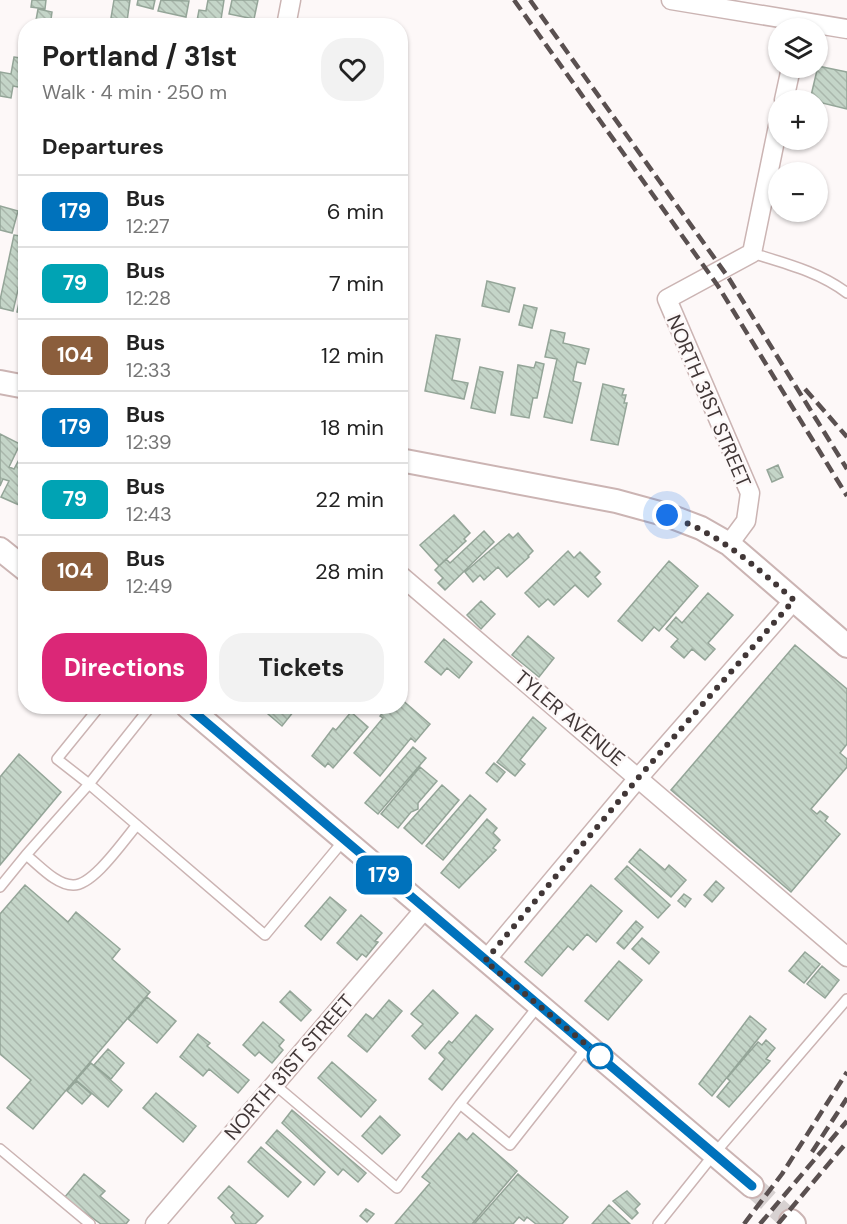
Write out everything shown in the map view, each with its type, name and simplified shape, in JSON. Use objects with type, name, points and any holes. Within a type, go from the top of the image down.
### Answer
[{"type":"street","points":[[288,18],[291,0]]},
{"type":"street","points":[[671,0],[768,20]]},
{"type":"street","points":[[828,28],[847,29]]},
{"type":"street","points":[[752,253],[773,150]]},
{"type":"street","name":"NORTH 31ST STREET","points":[[729,544],[746,521],[750,493],[667,299],[752,253]]},
{"type":"street","points":[[0,382],[18,385]]},
{"type":"street","points":[[408,462],[616,501],[684,521],[729,544],[847,646]]},
{"type":"street","points":[[0,549],[18,564]]},
{"type":"street","name":"TYLER AVENUE","points":[[408,582],[847,957]]},
{"type":"street","points":[[485,961],[639,777],[794,600]]},
{"type":"street","points":[[196,714],[752,1186]]},
{"type":"street","name":"NORTH 31ST STREET","points":[[155,1224],[424,909]]},
{"type":"lane","points":[[752,253],[798,267],[834,283],[847,293]]},
{"type":"lane","points":[[94,714],[57,759],[265,935],[344,839]]},
{"type":"lane","points":[[0,886],[89,784],[145,714]]},
{"type":"lane","points":[[26,855],[59,881],[74,885],[85,882],[97,872],[137,825]]},
{"type":"lane","points":[[658,1224],[714,1154],[847,999]]},
{"type":"lane","points":[[274,1084],[397,1188],[539,1005]]},
{"type":"lane","points":[[460,1104],[510,1145],[588,1046]]},
{"type":"lane","points":[[0,1149],[90,1224]]},
{"type":"building","points":[[32,0],[46,0],[45,9],[31,7]]},
{"type":"building","points":[[114,0],[130,0],[127,18],[111,18]]},
{"type":"building","points":[[138,0],[155,0],[153,9],[137,5]]},
{"type":"building","points":[[161,0],[189,1],[186,17],[158,11]]},
{"type":"building","points":[[208,0],[224,0],[221,18],[198,18],[199,10],[206,11]]},
{"type":"building","points":[[232,0],[258,0],[254,18],[229,14]]},
{"type":"building","points":[[38,9],[52,12],[51,18],[36,18]]},
{"type":"building","points":[[14,57],[18,58],[18,87],[13,86],[11,98],[0,96],[0,72],[11,74]]},
{"type":"building","points":[[828,68],[847,72],[847,109],[828,104],[828,90],[812,90],[815,78],[828,78]]},
{"type":"building","points":[[0,206],[18,211],[12,233],[0,230]]},
{"type":"building","points":[[14,235],[18,236],[18,290],[13,311],[0,308]]},
{"type":"building","points":[[487,281],[515,288],[509,312],[482,306]]},
{"type":"building","points":[[524,305],[537,308],[532,328],[519,325]]},
{"type":"building","points":[[551,330],[565,333],[563,343],[589,349],[585,364],[577,362],[575,370],[573,381],[581,383],[572,423],[544,417],[557,359],[545,357]]},
{"type":"building","points":[[436,335],[460,339],[452,380],[468,383],[464,399],[425,391]]},
{"type":"building","points":[[536,362],[544,364],[537,398],[533,398],[529,418],[511,415],[518,365],[534,368]]},
{"type":"building","points":[[480,367],[503,372],[495,413],[471,408]]},
{"type":"building","points":[[603,384],[624,389],[622,395],[626,395],[624,403],[627,403],[618,445],[591,440]]},
{"type":"building","points":[[0,434],[18,443],[18,448],[9,467],[14,469],[18,462],[18,504],[1,497],[9,481],[3,479],[0,486]]},
{"type":"building","points":[[778,465],[783,477],[772,482],[767,470]]},
{"type":"building","points":[[454,515],[470,533],[464,539],[466,541],[439,566],[420,545]]},
{"type":"building","points":[[484,531],[494,542],[445,590],[438,583],[443,578],[435,570],[446,559],[450,563]]},
{"type":"building","points":[[518,533],[533,551],[529,557],[507,577],[498,567],[484,580],[480,575],[473,582],[465,572],[509,534],[513,538]]},
{"type":"building","points":[[568,551],[574,558],[580,552],[600,572],[595,577],[601,584],[588,597],[575,585],[554,605],[548,599],[539,607],[525,593]]},
{"type":"building","points":[[669,561],[698,586],[659,631],[654,627],[642,641],[618,621]]},
{"type":"building","points":[[708,593],[733,615],[708,643],[715,649],[705,660],[692,649],[684,658],[671,647],[678,639],[666,629],[676,617],[682,623]]},
{"type":"building","points":[[481,601],[495,614],[481,629],[467,615]]},
{"type":"building","points":[[528,636],[554,658],[539,677],[512,655]]},
{"type":"building","points":[[444,639],[472,662],[459,678],[447,668],[441,675],[425,662]]},
{"type":"building","points":[[795,645],[847,689],[847,744],[840,753],[847,759],[847,767],[811,809],[817,814],[820,811],[828,817],[825,821],[840,834],[791,892],[671,790]]},
{"type":"building","points":[[408,705],[430,724],[415,742],[411,738],[380,776],[354,753],[383,718],[380,716],[382,714],[408,714]]},
{"type":"building","points":[[268,714],[292,714],[282,726]]},
{"type":"building","points":[[349,714],[353,714],[368,727],[333,768],[328,763],[325,767],[312,756],[333,728],[336,730]]},
{"type":"building","points":[[533,717],[546,728],[520,760],[525,764],[515,776],[497,762]]},
{"type":"building","points":[[413,747],[426,758],[378,814],[365,803]]},
{"type":"building","points":[[19,754],[61,792],[0,865],[0,777]]},
{"type":"building","points":[[494,763],[505,772],[497,782],[486,773]]},
{"type":"building","points":[[420,767],[437,781],[418,803],[418,809],[411,812],[398,828],[381,814]]},
{"type":"building","points":[[442,785],[459,800],[422,844],[404,828]]},
{"type":"building","points":[[470,795],[486,809],[443,860],[426,846]]},
{"type":"building","points":[[487,819],[497,828],[493,833],[500,840],[493,848],[496,850],[459,888],[441,873]]},
{"type":"building","points":[[640,849],[665,870],[669,865],[686,880],[671,897],[629,862]]},
{"type":"building","points":[[627,866],[670,905],[658,918],[615,879]]},
{"type":"building","points":[[716,881],[724,888],[712,902],[704,895]]},
{"type":"building","points":[[25,885],[68,922],[76,912],[120,949],[112,959],[150,992],[33,1129],[7,1108],[31,1080],[0,1054],[0,914]]},
{"type":"building","points":[[591,885],[622,911],[596,942],[587,934],[573,950],[568,946],[542,976],[525,962]]},
{"type":"building","points":[[684,894],[691,899],[685,907],[678,901]]},
{"type":"building","points":[[330,897],[346,910],[321,940],[305,926]]},
{"type":"building","points":[[361,915],[382,933],[366,957],[362,954],[357,960],[337,943]]},
{"type":"building","points":[[636,921],[643,927],[624,949],[617,943]]},
{"type":"building","points":[[642,938],[659,952],[649,964],[632,949]]},
{"type":"building","points":[[805,952],[820,964],[804,983],[789,971]]},
{"type":"building","points":[[619,961],[642,980],[608,1020],[585,1001]]},
{"type":"building","points":[[822,966],[839,980],[825,998],[807,984]]},
{"type":"building","points":[[433,990],[458,1013],[425,1049],[412,1036],[423,1024],[411,1014]]},
{"type":"building","points":[[290,991],[311,1010],[301,1021],[280,1002]]},
{"type":"building","points":[[147,997],[176,1021],[157,1043],[128,1019]]},
{"type":"building","points":[[389,1000],[402,1011],[367,1052],[348,1036],[366,1014],[373,1019]]},
{"type":"building","points":[[476,1015],[493,1029],[442,1090],[429,1079],[445,1059],[439,1053],[449,1041],[452,1043]]},
{"type":"building","points":[[750,1016],[766,1029],[712,1096],[699,1084]]},
{"type":"building","points":[[263,1022],[284,1040],[279,1046],[283,1050],[272,1063],[259,1052],[255,1056],[243,1045]]},
{"type":"building","points":[[198,1034],[210,1043],[207,1046],[249,1080],[238,1093],[209,1069],[203,1076],[180,1057]]},
{"type":"building","points":[[766,1040],[775,1048],[766,1059],[770,1061],[729,1107],[717,1097],[730,1081],[727,1078],[758,1042],[762,1045]]},
{"type":"building","points":[[108,1049],[124,1063],[111,1079],[94,1065]]},
{"type":"building","points":[[332,1062],[376,1100],[361,1117],[318,1078]]},
{"type":"building","points":[[91,1063],[122,1090],[108,1107],[76,1080]]},
{"type":"building","points":[[76,1081],[91,1094],[82,1104],[67,1091]]},
{"type":"building","points":[[156,1093],[196,1126],[183,1142],[143,1108]]},
{"type":"building","points":[[292,1110],[366,1173],[358,1182],[343,1169],[338,1175],[282,1123]]},
{"type":"building","points":[[380,1116],[400,1135],[382,1154],[362,1136]]},
{"type":"building","points":[[277,1130],[325,1172],[314,1185],[266,1143]]},
{"type":"building","points":[[459,1133],[467,1140],[473,1133],[517,1171],[472,1224],[395,1224],[430,1183],[422,1177]]},
{"type":"building","points":[[261,1147],[301,1182],[288,1197],[248,1162]]},
{"type":"building","points":[[84,1174],[105,1191],[100,1196],[129,1220],[126,1224],[101,1224],[64,1198]]},
{"type":"building","points":[[518,1174],[568,1217],[562,1224],[536,1224],[527,1217],[524,1221],[519,1217],[513,1224],[474,1224]]},
{"type":"building","points":[[229,1186],[263,1216],[255,1224],[236,1224],[231,1217],[234,1213],[218,1198]]},
{"type":"building","points":[[627,1191],[640,1204],[635,1209],[638,1213],[632,1219],[613,1201]]},
{"type":"building","points":[[609,1205],[630,1224],[592,1224]]},
{"type":"building","points":[[366,1209],[374,1214],[367,1222],[360,1216]]},
{"type":"tunnel","points":[[752,1186],[791,1221]]},
{"type":"railway","points":[[514,0],[718,286],[847,496]]},
{"type":"railway","points":[[530,0],[728,277],[847,469]]},
{"type":"railway","points":[[805,389],[847,437]]},
{"type":"railway","points":[[744,1224],[782,1174],[847,1072]]},
{"type":"railway","points":[[812,1152],[847,1098]]},
{"type":"railway","points":[[760,1224],[847,1121]]},
{"type":"railway","points":[[778,1224],[847,1142]]},
{"type":"bus line","name":"179","points":[[196,714],[752,1186]]},
{"type":"route","points":[[600,1056],[485,961],[639,777],[794,600],[729,544],[701,528],[667,515]]}]
